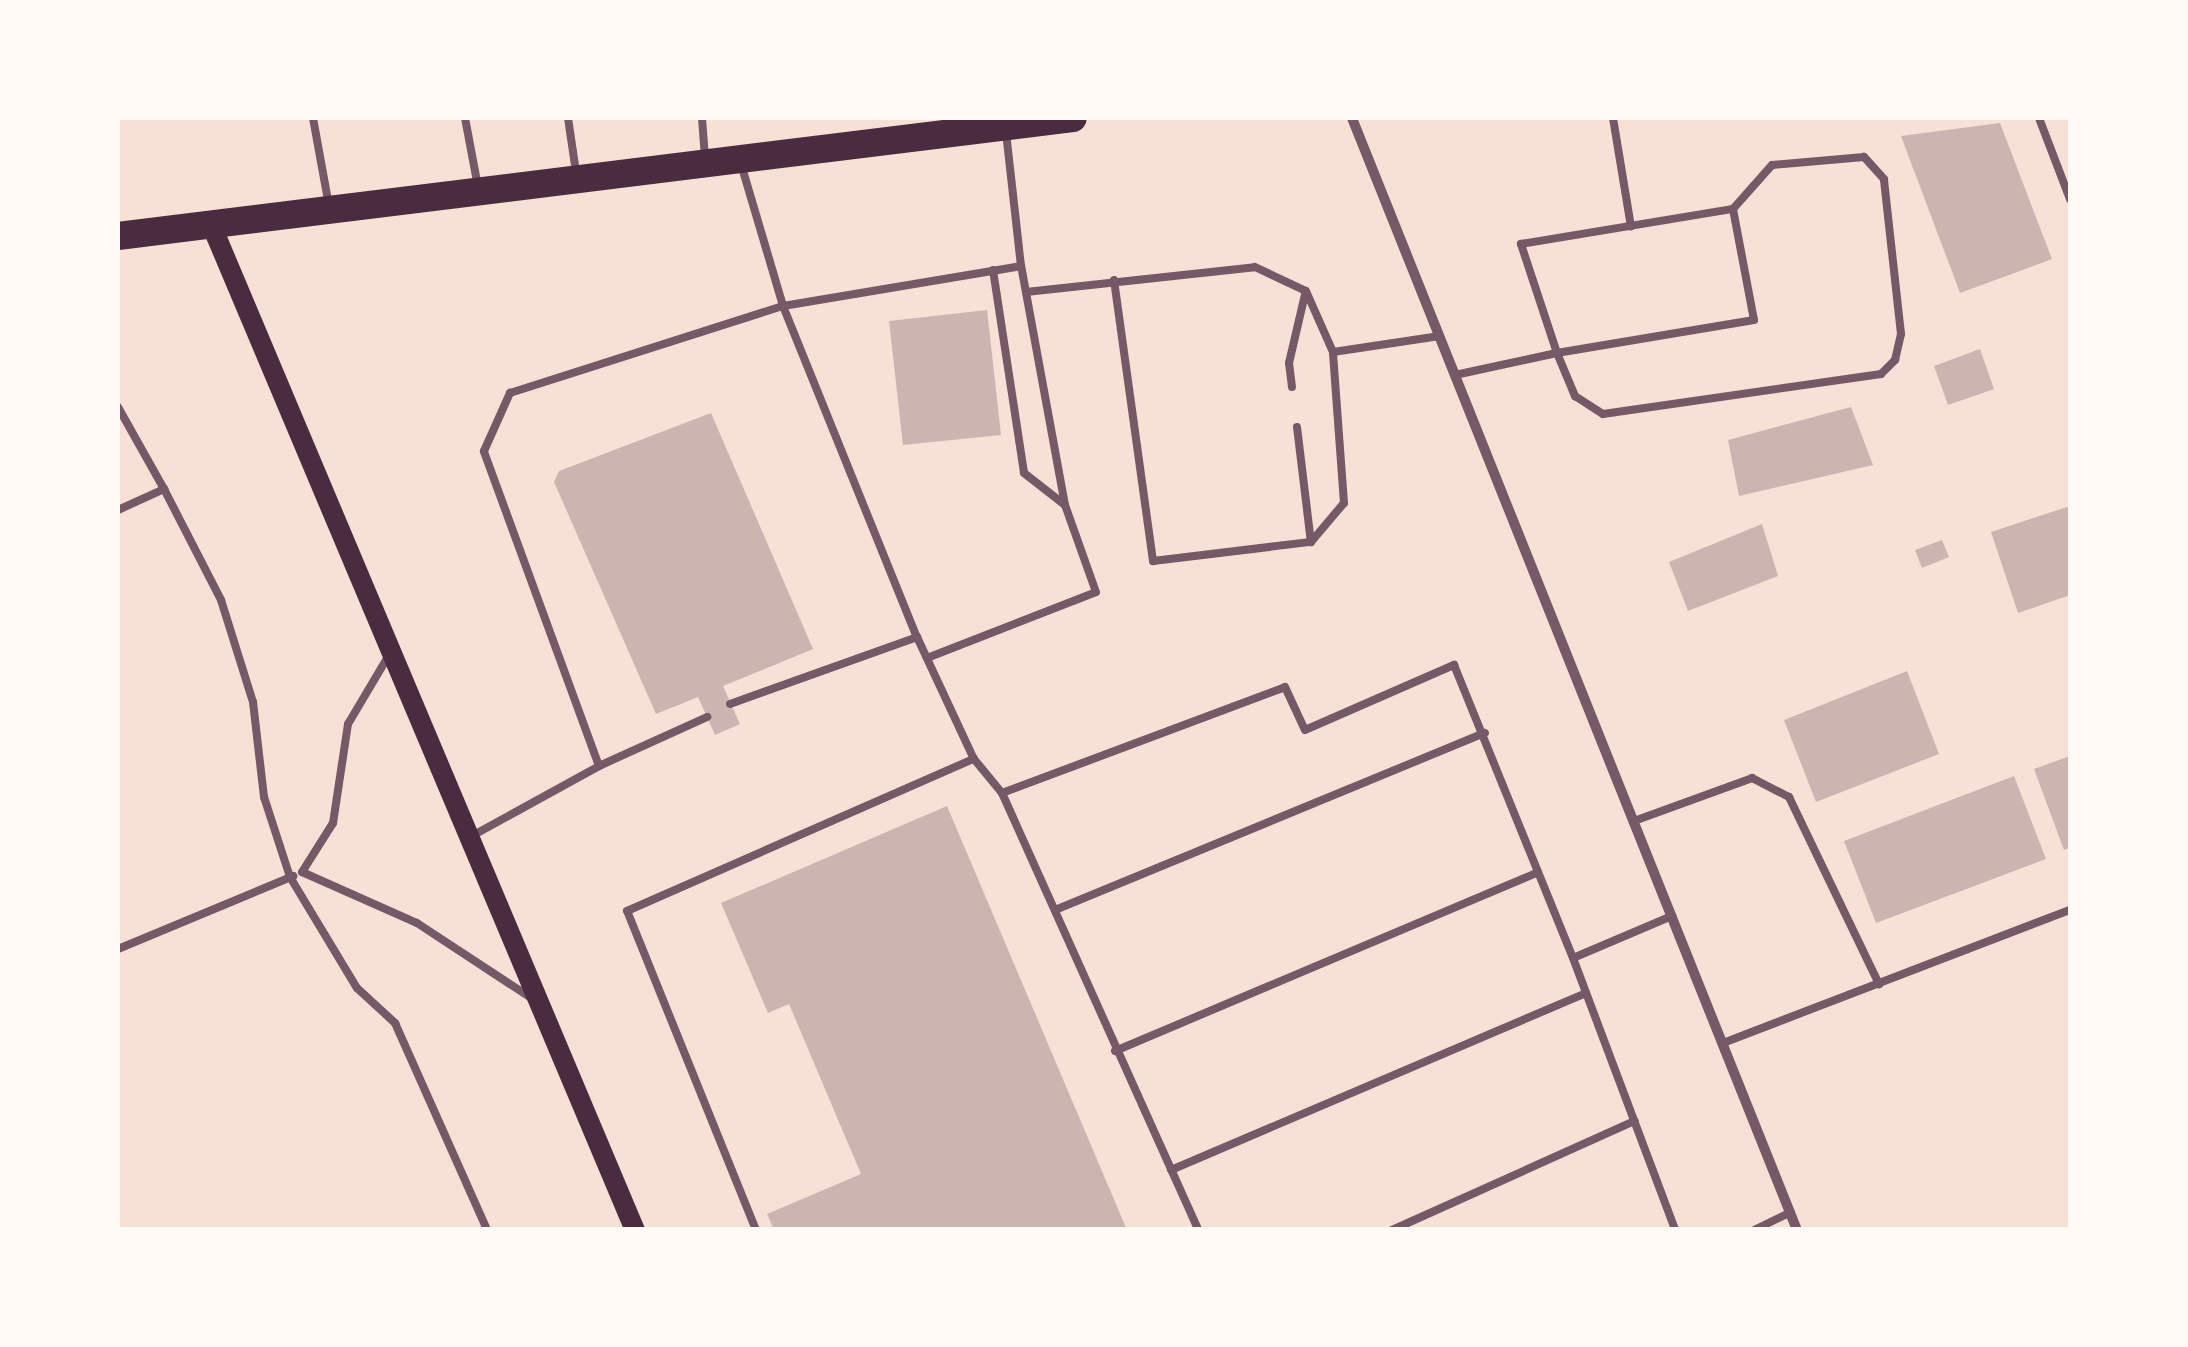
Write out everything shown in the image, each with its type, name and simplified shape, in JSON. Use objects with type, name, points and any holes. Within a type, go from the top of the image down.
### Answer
[{"type":"highway","points":[[118,236],[576,174],[1073,118]]},
{"type":"main road","points":[[211,224],[636,1230]]},
{"type":"street","points":[[1352,118],[1798,1230]]},
{"type":"lane","points":[[313,118],[330,208]]},
{"type":"lane","points":[[465,118],[478,187]]},
{"type":"lane","points":[[568,118],[576,174]]},
{"type":"lane","points":[[702,118],[706,162]]},
{"type":"lane","points":[[1613,118],[1632,227]]},
{"type":"lane","points":[[2038,118],[2070,199]]},
{"type":"lane","points":[[927,658],[1096,592],[1065,504],[1020,266],[1006,128]]},
{"type":"lane","points":[[738,155],[783,306],[917,636],[974,758],[1002,792],[1198,1230]]},
{"type":"lane","points":[[1864,157],[1884,180],[1901,334],[1895,360],[1881,374],[1604,414],[1576,396],[1556,354],[1522,244],[1733,209],[1772,165],[1864,157]]},
{"type":"lane","points":[[1455,375],[1754,320],[1733,209]]},
{"type":"lane","points":[[599,766],[484,451],[510,392],[783,306],[1020,266]]},
{"type":"lane","points":[[1026,292],[1114,280],[1255,267],[1306,291],[1334,352],[1344,503],[1312,542],[1153,561],[1114,280]]},
{"type":"lane","points":[[994,270],[1024,472],[1065,504]]},
{"type":"lane","points":[[1292,388],[1289,363],[1306,291]]},
{"type":"lane","points":[[1334,352],[1440,336]]},
{"type":"lane","points":[[119,412],[221,600],[253,702],[264,797],[290,877],[357,988],[395,1023],[487,1230]]},
{"type":"lane","points":[[1297,428],[1312,542]]},
{"type":"lane","points":[[118,510],[164,489]]},
{"type":"lane","points":[[730,704],[917,636]]},
{"type":"lane","points":[[118,949],[302,872],[333,823],[348,724],[392,652]]},
{"type":"lane","points":[[1002,792],[1285,687],[1306,730],[1454,665],[1573,958],[1675,1230]]},
{"type":"lane","points":[[470,837],[599,766],[707,718]]},
{"type":"lane","points":[[1055,910],[1484,733]]},
{"type":"lane","points":[[756,1230],[627,911],[974,758]]},
{"type":"lane","points":[[1634,820],[1752,778],[1788,797],[1879,984]]},
{"type":"lane","points":[[302,872],[417,922],[540,1003]]},
{"type":"lane","points":[[1115,1051],[1537,872]]},
{"type":"lane","points":[[1723,1043],[2070,910]]},
{"type":"lane","points":[[1573,958],[1672,916]]},
{"type":"lane","points":[[1171,1170],[1586,994]]},
{"type":"lane","points":[[1392,1230],[1635,1121]]},
{"type":"lane","points":[[1754,1230],[1790,1212]]},
{"type":"building","points":[[2000,123],[2052,259],[1960,293],[1901,136]]},
{"type":"building","points":[[987,310],[1001,435],[903,445],[889,321]]},
{"type":"building","points":[[1980,349],[1994,389],[1948,405],[1934,366]]},
{"type":"building","points":[[1851,407],[1873,465],[1739,496],[1728,440]]},
{"type":"building","points":[[711,413],[813,649],[723,686],[740,724],[715,735],[698,697],[656,714],[554,482],[559,471]]},
{"type":"building","points":[[2070,506],[2070,595],[2018,613],[1991,532]]},
{"type":"building","points":[[1762,524],[1778,576],[1688,611],[1669,562]]},
{"type":"building","points":[[1942,540],[1949,557],[1922,568],[1915,550]]},
{"type":"building","points":[[1907,671],[1939,754],[1816,802],[1784,720]]},
{"type":"building","points":[[2070,756],[2070,848],[2064,850],[2034,769]]},
{"type":"building","points":[[2014,776],[2046,859],[1876,923],[1844,841]]},
{"type":"building","points":[[947,806],[1127,1230],[774,1230],[767,1214],[861,1174],[789,1004],[768,1013],[721,903]]}]
